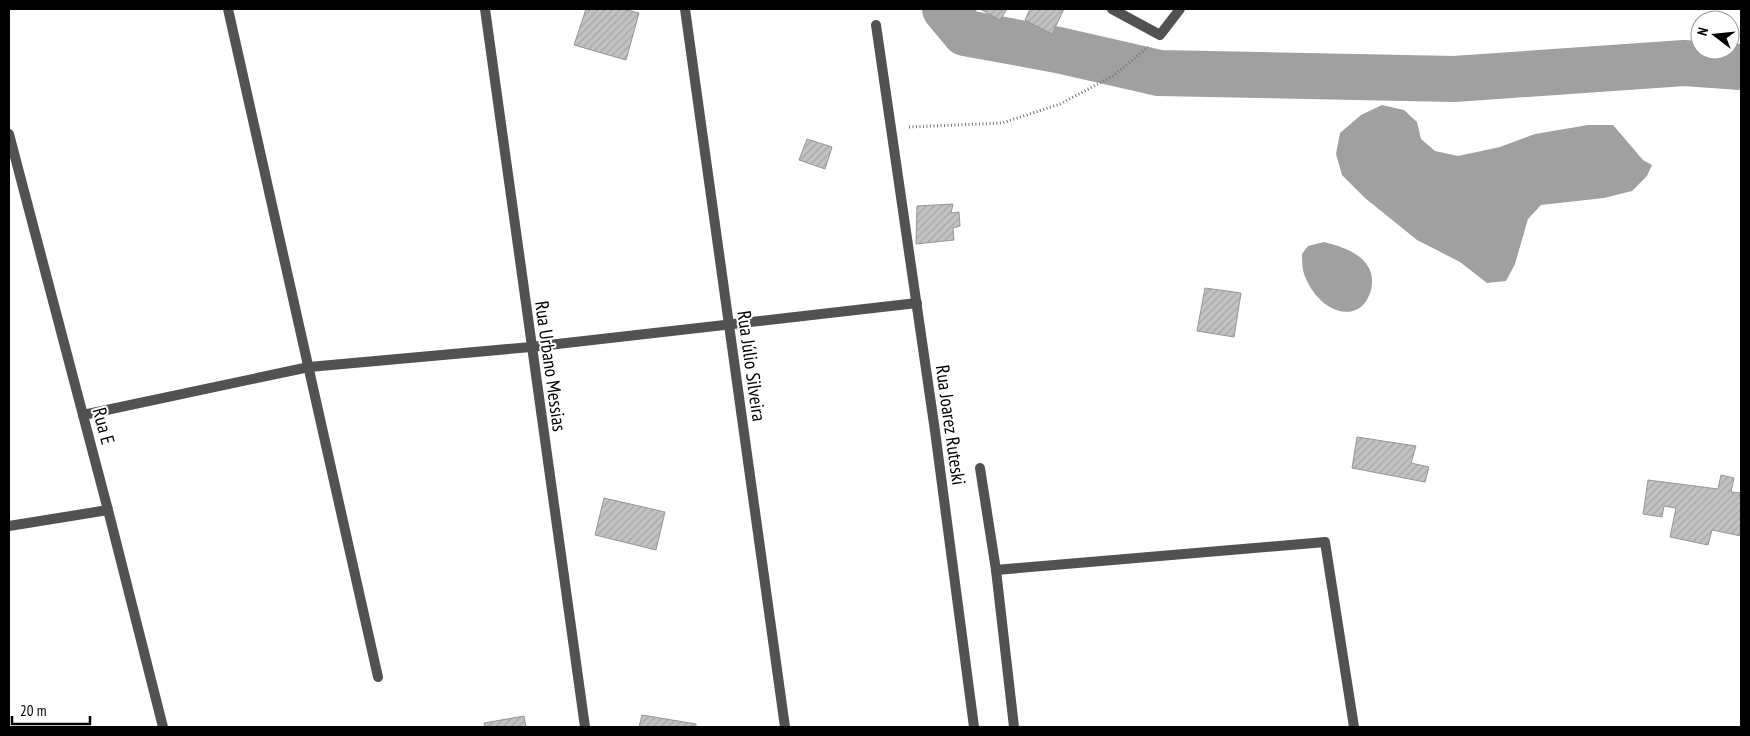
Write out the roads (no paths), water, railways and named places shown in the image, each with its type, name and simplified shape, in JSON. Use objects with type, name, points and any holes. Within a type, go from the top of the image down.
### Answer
[{"type":"street","points":[[228,9],[378,677]]},
{"type":"street","name":"Rua Urbano Messias","points":[[485,9],[585,727]]},
{"type":"street","name":"Rua Júlio Silveira","points":[[685,9],[784,727]]},
{"type":"street","points":[[1112,9],[1160,35],[1180,9]]},
{"type":"street","name":"Rua Joarez Ruteski","points":[[876,25],[974,727]]},
{"type":"street","name":"Rua E","points":[[9,134],[163,727]]},
{"type":"street","points":[[83,415],[309,367],[531,347],[916,304]]},
{"type":"street","name":"Rua Joarez Ruteski","points":[[980,468],[996,570],[1014,727]]},
{"type":"street","points":[[9,526],[108,510]]},
{"type":"street","points":[[996,570],[1325,542],[1354,727]]},
{"type":"waterway","points":[[945,9],[965,33],[1058,50],[1159,73],[1454,79],[1684,63],[1741,67]]}]
